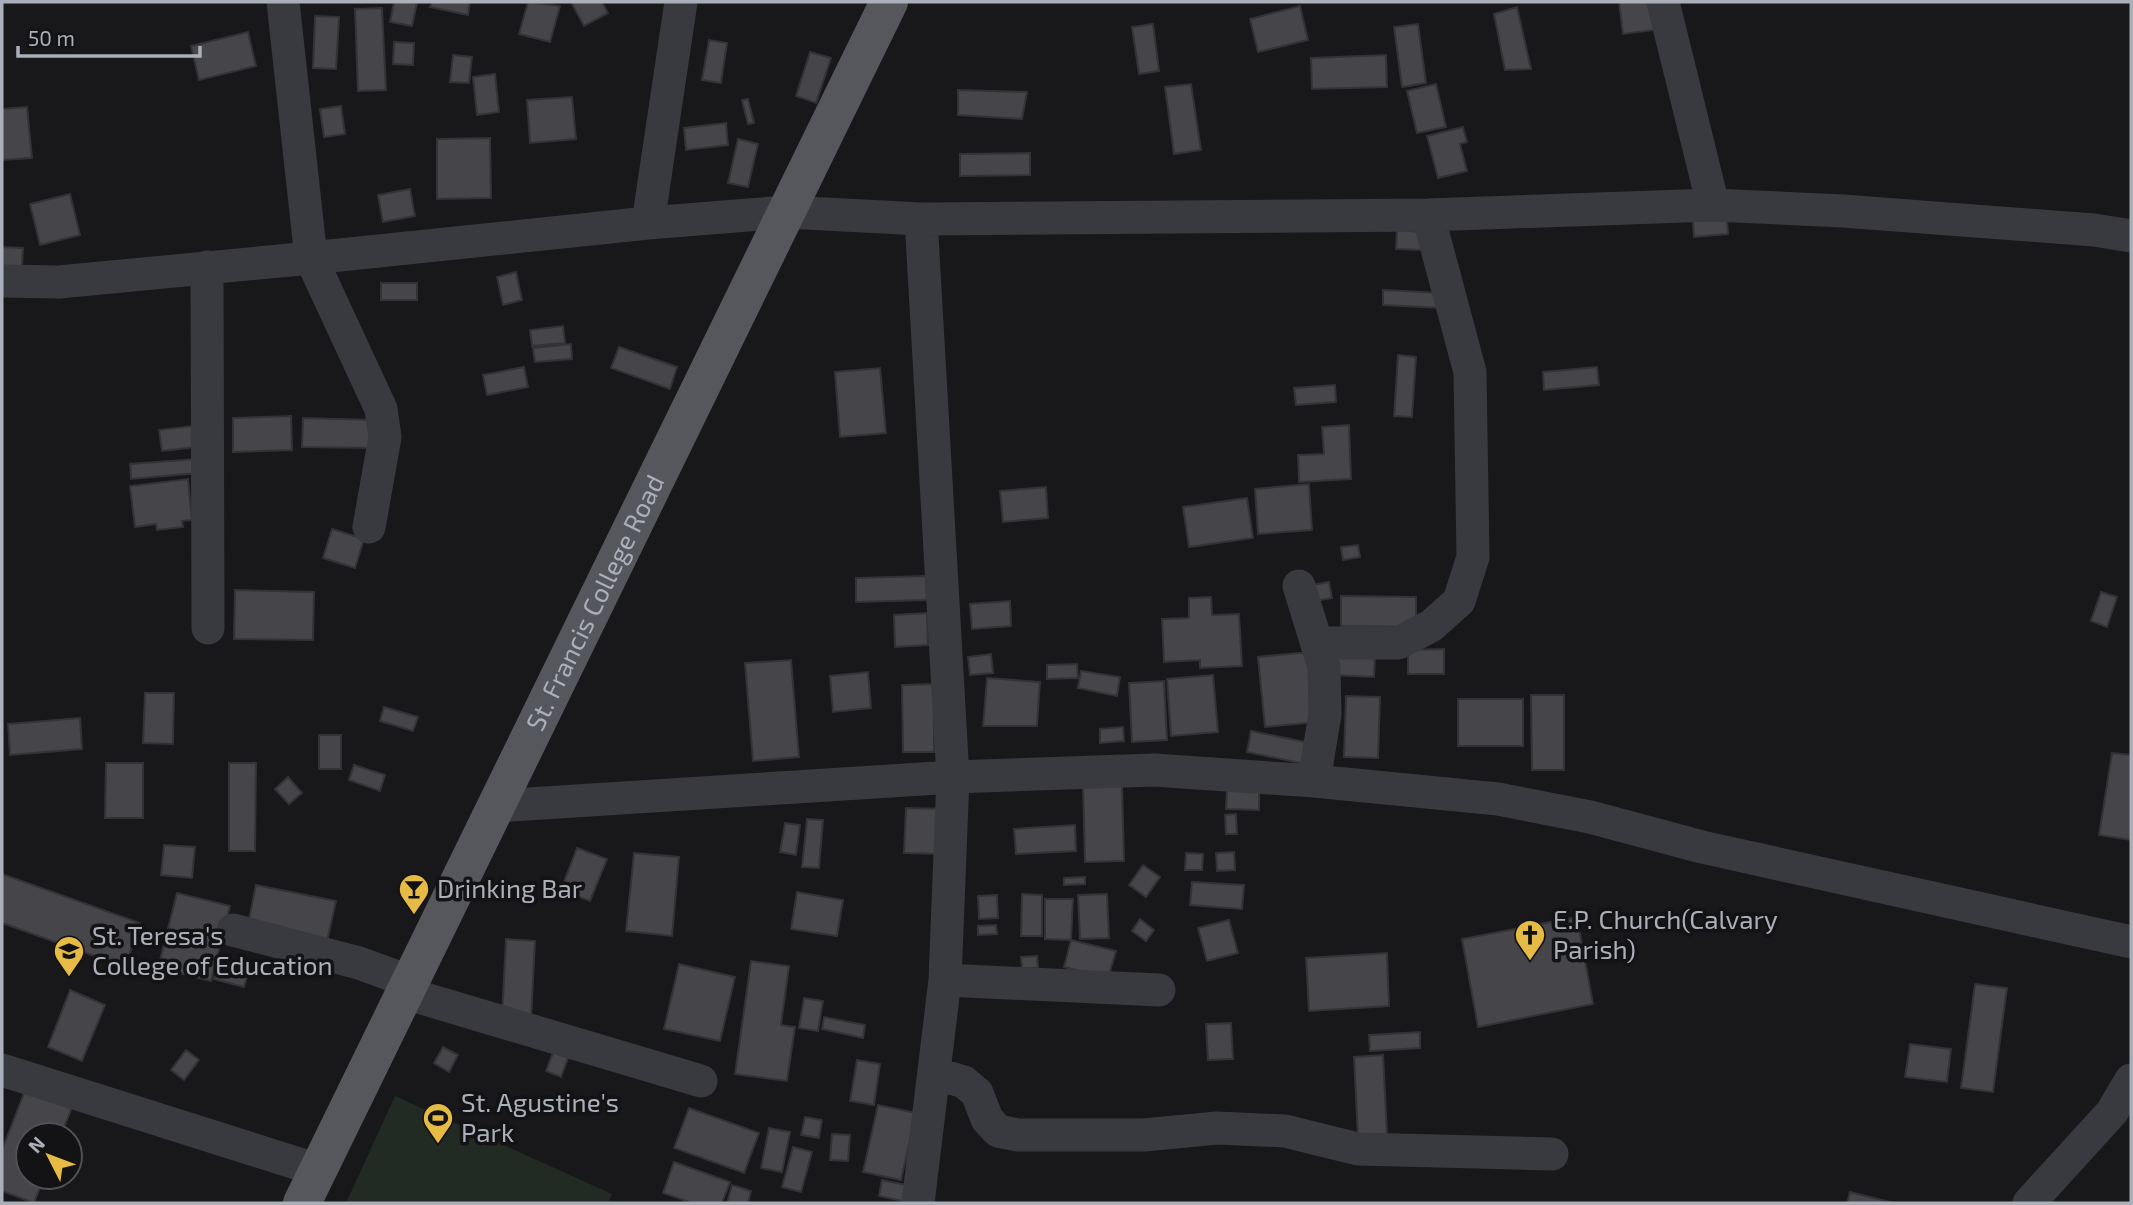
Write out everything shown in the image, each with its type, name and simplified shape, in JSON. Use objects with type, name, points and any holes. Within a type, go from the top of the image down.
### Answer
[{"type":"main road","name":"St. Francis College Road","points":[[310,1187],[889,2]]},
{"type":"street","points":[[283,2],[312,258],[381,409],[385,436],[369,527]]},
{"type":"street","points":[[648,223],[681,2]]},
{"type":"street","points":[[1663,2],[1713,205]]},
{"type":"street","points":[[2,281],[59,282],[648,223],[786,212],[920,219],[1428,215],[1713,205],[1843,211],[2094,230],[2131,236]]},
{"type":"street","points":[[1317,643],[1398,643],[1431,626],[1459,601],[1473,557],[1470,372],[1428,215]]},
{"type":"street","points":[[918,1203],[945,980],[953,776],[920,219]]},
{"type":"street","points":[[207,267],[208,628]]},
{"type":"street","points":[[1299,586],[1324,667],[1325,714],[1314,781]]},
{"type":"street","points":[[497,806],[953,776],[1154,770],[1314,781],[1497,799],[1590,817],[1702,847],[2131,942]]},
{"type":"street","points":[[233,930],[359,963],[408,988],[701,1081]]},
{"type":"street","points":[[945,980],[1159,990]]},
{"type":"street","points":[[2,1070],[310,1187]]},
{"type":"street","points":[[934,1073],[964,1082],[977,1093],[987,1119],[998,1131],[1018,1135],[1144,1135],[1217,1128],[1285,1131],[1358,1149],[1552,1154]]},
{"type":"street","points":[[2029,1203],[2112,1112],[2131,1080]]},
{"type":"shaded area","name":"St. Agustine's Park","points":[[395,1096],[612,1194],[608,1203],[346,1203]]},
{"type":"building","points":[[394,2],[417,3],[412,26],[390,22]]},
{"type":"building","points":[[432,2],[470,2],[468,15],[430,7]]},
{"type":"building","points":[[528,2],[560,6],[550,42],[519,34]]},
{"type":"building","points":[[571,2],[602,2],[608,13],[584,26]]},
{"type":"building","points":[[1619,2],[1650,2],[1654,30],[1623,34]]},
{"type":"building","points":[[1300,6],[1308,40],[1258,52],[1250,19]]},
{"type":"building","points":[[1517,7],[1531,69],[1505,70],[1494,14]]},
{"type":"building","points":[[382,8],[386,90],[358,91],[355,9]]},
{"type":"building","points":[[315,16],[339,17],[336,69],[313,68]]},
{"type":"building","points":[[1153,24],[1159,71],[1139,74],[1132,27]]},
{"type":"building","points":[[1418,24],[1426,83],[1402,87],[1394,27]]},
{"type":"building","points":[[248,32],[256,66],[199,80],[191,46]]},
{"type":"building","points":[[709,40],[727,43],[721,83],[702,80]]},
{"type":"building","points":[[394,42],[414,43],[413,65],[393,64]]},
{"type":"building","points":[[810,52],[831,58],[816,103],[796,96]]},
{"type":"building","points":[[453,55],[472,57],[469,83],[450,82]]},
{"type":"building","points":[[1386,55],[1387,87],[1312,89],[1311,58]]},
{"type":"building","points":[[495,74],[499,112],[477,115],[473,77]]},
{"type":"building","points":[[1191,84],[1201,150],[1174,154],[1165,87]]},
{"type":"building","points":[[1436,84],[1446,127],[1417,133],[1407,91]]},
{"type":"building","points":[[958,90],[1027,92],[1022,119],[958,115]]},
{"type":"building","points":[[572,97],[576,139],[530,143],[527,100]]},
{"type":"building","points":[[748,99],[754,123],[748,124],[742,100]]},
{"type":"building","points":[[341,106],[345,134],[324,137],[320,109]]},
{"type":"building","points":[[27,107],[32,158],[2,160],[2,109]]},
{"type":"building","points":[[726,123],[728,145],[686,150],[684,128]]},
{"type":"building","points":[[1463,127],[1467,142],[1460,144],[1467,171],[1438,178],[1427,136]]},
{"type":"building","points":[[490,138],[491,198],[437,199],[437,139]]},
{"type":"building","points":[[738,139],[758,144],[748,187],[728,183]]},
{"type":"building","points":[[1030,153],[1030,175],[960,176],[960,154]]},
{"type":"building","points":[[410,189],[415,216],[383,222],[378,195]]},
{"type":"building","points":[[70,194],[80,235],[40,245],[30,204]]},
{"type":"building","points":[[1727,218],[1728,234],[1694,237],[1693,221]]},
{"type":"building","points":[[1397,230],[1423,232],[1422,250],[1396,249]]},
{"type":"building","points":[[2,247],[23,248],[22,267],[2,267]]},
{"type":"building","points":[[516,272],[522,300],[503,305],[497,277]]},
{"type":"building","points":[[381,283],[417,283],[417,300],[381,300]]},
{"type":"building","points":[[1383,290],[1442,293],[1442,308],[1383,305]]},
{"type":"building","points":[[563,326],[565,343],[532,346],[530,330]]},
{"type":"building","points":[[571,344],[572,359],[535,362],[533,348]]},
{"type":"building","points":[[619,347],[677,367],[670,389],[611,368]]},
{"type":"building","points":[[1398,355],[1416,357],[1412,417],[1394,416]]},
{"type":"building","points":[[524,367],[528,387],[487,395],[483,375]]},
{"type":"building","points":[[1597,367],[1599,385],[1544,390],[1543,372]]},
{"type":"building","points":[[880,368],[886,433],[840,437],[835,372]]},
{"type":"building","points":[[1335,385],[1336,402],[1296,405],[1294,388]]},
{"type":"building","points":[[291,416],[292,450],[233,452],[233,418]]},
{"type":"building","points":[[303,418],[376,420],[375,448],[302,447]]},
{"type":"building","points":[[202,425],[204,446],[162,451],[159,430]]},
{"type":"building","points":[[1349,425],[1351,479],[1299,482],[1298,455],[1324,454],[1322,427]]},
{"type":"building","points":[[197,459],[198,473],[131,479],[130,464]]},
{"type":"building","points":[[188,479],[192,520],[182,521],[183,527],[157,530],[156,524],[135,527],[130,486]]},
{"type":"building","points":[[1309,484],[1312,530],[1258,534],[1255,489]]},
{"type":"building","points":[[1046,487],[1048,518],[1003,522],[1000,491]]},
{"type":"building","points":[[1247,498],[1253,538],[1189,547],[1183,507]]},
{"type":"building","points":[[332,529],[364,539],[355,568],[323,558]]},
{"type":"building","points":[[1358,545],[1360,557],[1343,560],[1341,547]]},
{"type":"building","points":[[926,576],[927,600],[856,602],[856,578]]},
{"type":"building","points":[[1329,582],[1332,598],[1315,601],[1312,585]]},
{"type":"building","points":[[235,590],[314,592],[313,640],[234,639]]},
{"type":"building","points":[[2101,592],[2117,597],[2107,627],[2091,621]]},
{"type":"building","points":[[1341,596],[1416,597],[1416,627],[1341,626]]},
{"type":"building","points":[[1211,597],[1212,615],[1239,614],[1242,666],[1200,668],[1200,660],[1164,662],[1162,619],[1189,618],[1189,598]]},
{"type":"building","points":[[1010,601],[1011,626],[972,629],[970,604]]},
{"type":"building","points":[[927,613],[928,645],[895,647],[894,615]]},
{"type":"building","points":[[1444,649],[1444,674],[1408,674],[1408,650]]},
{"type":"building","points":[[1309,652],[1316,722],[1265,727],[1258,657]]},
{"type":"building","points":[[1333,653],[1375,655],[1374,677],[1332,675]]},
{"type":"building","points":[[991,654],[993,673],[970,675],[968,657]]},
{"type":"building","points":[[791,660],[799,757],[753,761],[745,663]]},
{"type":"building","points":[[1077,664],[1078,678],[1047,679],[1047,665]]},
{"type":"building","points":[[1081,671],[1120,677],[1117,696],[1078,688]]},
{"type":"building","points":[[868,672],[871,708],[833,712],[830,676]]},
{"type":"building","points":[[1213,675],[1218,732],[1171,736],[1167,679]]},
{"type":"building","points":[[987,678],[1040,682],[1037,726],[983,726]]},
{"type":"building","points":[[1164,681],[1167,740],[1132,742],[1129,683]]},
{"type":"building","points":[[934,684],[934,752],[903,752],[902,685]]},
{"type":"building","points":[[145,693],[174,693],[173,744],[143,743]]},
{"type":"building","points":[[1531,695],[1564,695],[1564,770],[1532,770]]},
{"type":"building","points":[[1346,696],[1380,697],[1378,758],[1344,757]]},
{"type":"building","points":[[1458,699],[1523,699],[1523,746],[1458,746]]},
{"type":"building","points":[[384,707],[418,717],[413,731],[380,721]]},
{"type":"building","points":[[80,718],[82,749],[10,755],[8,724]]},
{"type":"building","points":[[1123,727],[1124,741],[1100,743],[1100,729]]},
{"type":"building","points":[[1251,731],[1315,744],[1310,765],[1247,752]]},
{"type":"building","points":[[319,735],[341,735],[341,769],[319,769]]},
{"type":"building","points":[[2112,753],[2131,755],[2131,840],[2099,835]]},
{"type":"building","points":[[106,763],[143,763],[143,818],[105,818]]},
{"type":"building","points":[[229,763],[256,763],[255,851],[229,851]]},
{"type":"building","points":[[354,765],[385,775],[380,791],[349,780]]},
{"type":"building","points":[[288,777],[302,793],[289,804],[275,789]]},
{"type":"building","points":[[1122,785],[1124,861],[1085,862],[1083,786]]},
{"type":"building","points":[[1227,790],[1259,791],[1259,810],[1226,809]]},
{"type":"building","points":[[906,808],[945,809],[944,854],[904,853]]},
{"type":"building","points":[[1236,814],[1237,834],[1226,834],[1225,815]]},
{"type":"building","points":[[807,819],[823,820],[819,868],[802,867]]},
{"type":"building","points":[[785,823],[800,825],[796,855],[780,852]]},
{"type":"building","points":[[1075,825],[1076,851],[1016,854],[1014,829]]},
{"type":"building","points":[[164,845],[195,847],[192,878],[161,875]]},
{"type":"building","points":[[577,848],[607,859],[590,901],[561,890]]},
{"type":"building","points":[[1234,852],[1235,870],[1217,871],[1216,853]]},
{"type":"building","points":[[634,853],[679,857],[672,936],[626,931]]},
{"type":"building","points":[[1186,853],[1203,854],[1202,870],[1185,870]]},
{"type":"building","points":[[1143,865],[1160,877],[1146,897],[1129,885]]},
{"type":"building","points":[[2,874],[140,923],[125,967],[2,923]]},
{"type":"building","points":[[1085,877],[1085,884],[1064,885],[1064,878]]},
{"type":"building","points":[[1192,882],[1244,885],[1242,909],[1190,905]]},
{"type":"building","points":[[256,885],[336,901],[327,941],[248,924]]},
{"type":"building","points":[[797,892],[843,900],[837,936],[791,929]]},
{"type":"building","points":[[177,893],[230,906],[211,981],[158,968]]},
{"type":"building","points":[[1022,894],[1042,895],[1042,936],[1021,936]]},
{"type":"building","points":[[1107,894],[1109,938],[1080,939],[1078,895]]},
{"type":"building","points":[[997,895],[998,918],[979,919],[978,896]]},
{"type":"building","points":[[1045,899],[1073,899],[1071,940],[1045,939]]},
{"type":"building","points":[[1577,917],[1593,1004],[1478,1027],[1462,939]]},
{"type":"building","points":[[1140,919],[1154,930],[1146,941],[1132,931]]},
{"type":"building","points":[[1229,920],[1238,953],[1207,961],[1198,928]]},
{"type":"building","points":[[996,925],[997,934],[978,935],[978,926]]},
{"type":"building","points":[[506,939],[535,941],[531,1019],[502,1018]]},
{"type":"building","points":[[1071,940],[1116,951],[1108,978],[1064,967]]},
{"type":"building","points":[[1387,953],[1389,1006],[1309,1011],[1306,958]]},
{"type":"building","points":[[1037,956],[1038,968],[1022,968],[1021,957]]},
{"type":"building","points":[[751,961],[789,966],[781,1025],[795,1027],[787,1081],[735,1074]]},
{"type":"building","points":[[219,962],[249,970],[244,987],[214,979]]},
{"type":"building","points":[[679,964],[735,977],[720,1041],[664,1029]]},
{"type":"building","points":[[1975,984],[2007,988],[1993,1092],[1961,1088]]},
{"type":"building","points":[[70,990],[105,1005],[82,1061],[48,1047]]},
{"type":"building","points":[[804,998],[823,1001],[818,1031],[799,1028]]},
{"type":"building","points":[[824,1017],[865,1025],[863,1038],[822,1029]]},
{"type":"building","points":[[1231,1023],[1233,1059],[1208,1060],[1206,1024]]},
{"type":"building","points":[[1420,1032],[1420,1048],[1370,1051],[1369,1035]]},
{"type":"building","points":[[1910,1044],[1951,1049],[1947,1082],[1905,1077]]},
{"type":"building","points":[[556,1045],[571,1050],[561,1077],[546,1071]]},
{"type":"building","points":[[443,1047],[458,1055],[449,1072],[434,1063]]},
{"type":"building","points":[[186,1050],[199,1060],[184,1080],[171,1070]]},
{"type":"building","points":[[1383,1055],[1387,1134],[1358,1136],[1354,1057]]},
{"type":"building","points":[[857,1060],[880,1064],[874,1105],[850,1101]]},
{"type":"building","points":[[28,1083],[74,1102],[67,1121],[14,1121],[14,1191],[39,1191],[34,1203],[2,1191],[2,1150]]},
{"type":"building","points":[[878,1105],[916,1113],[901,1180],[863,1172]]},
{"type":"building","points":[[689,1108],[759,1133],[744,1173],[674,1148]]},
{"type":"building","points":[[805,1117],[822,1120],[819,1138],[801,1135]]},
{"type":"building","points":[[769,1128],[790,1132],[782,1172],[761,1168]]},
{"type":"building","points":[[832,1134],[850,1135],[848,1161],[830,1160]]},
{"type":"building","points":[[793,1147],[812,1152],[801,1192],[782,1187]]},
{"type":"building","points":[[674,1162],[730,1182],[722,1203],[692,1203],[663,1193]]},
{"type":"building","points":[[882,1180],[906,1185],[903,1201],[879,1196]]},
{"type":"building","points":[[732,1185],[751,1191],[748,1203],[727,1203]]},
{"type":"building","points":[[1850,1192],[1894,1203],[1847,1203]]},
{"type":"place","name":"Drinking Bar","points":[[414,916]]},
{"type":"place","name":"E.P. Church(Calvary Parish)","points":[[1530,962]]},
{"type":"place","name":"St. Teresa's College of Education","points":[[69,978]]},
{"type":"place","name":"St. Agustine's Park","points":[[438,1145]]}]
